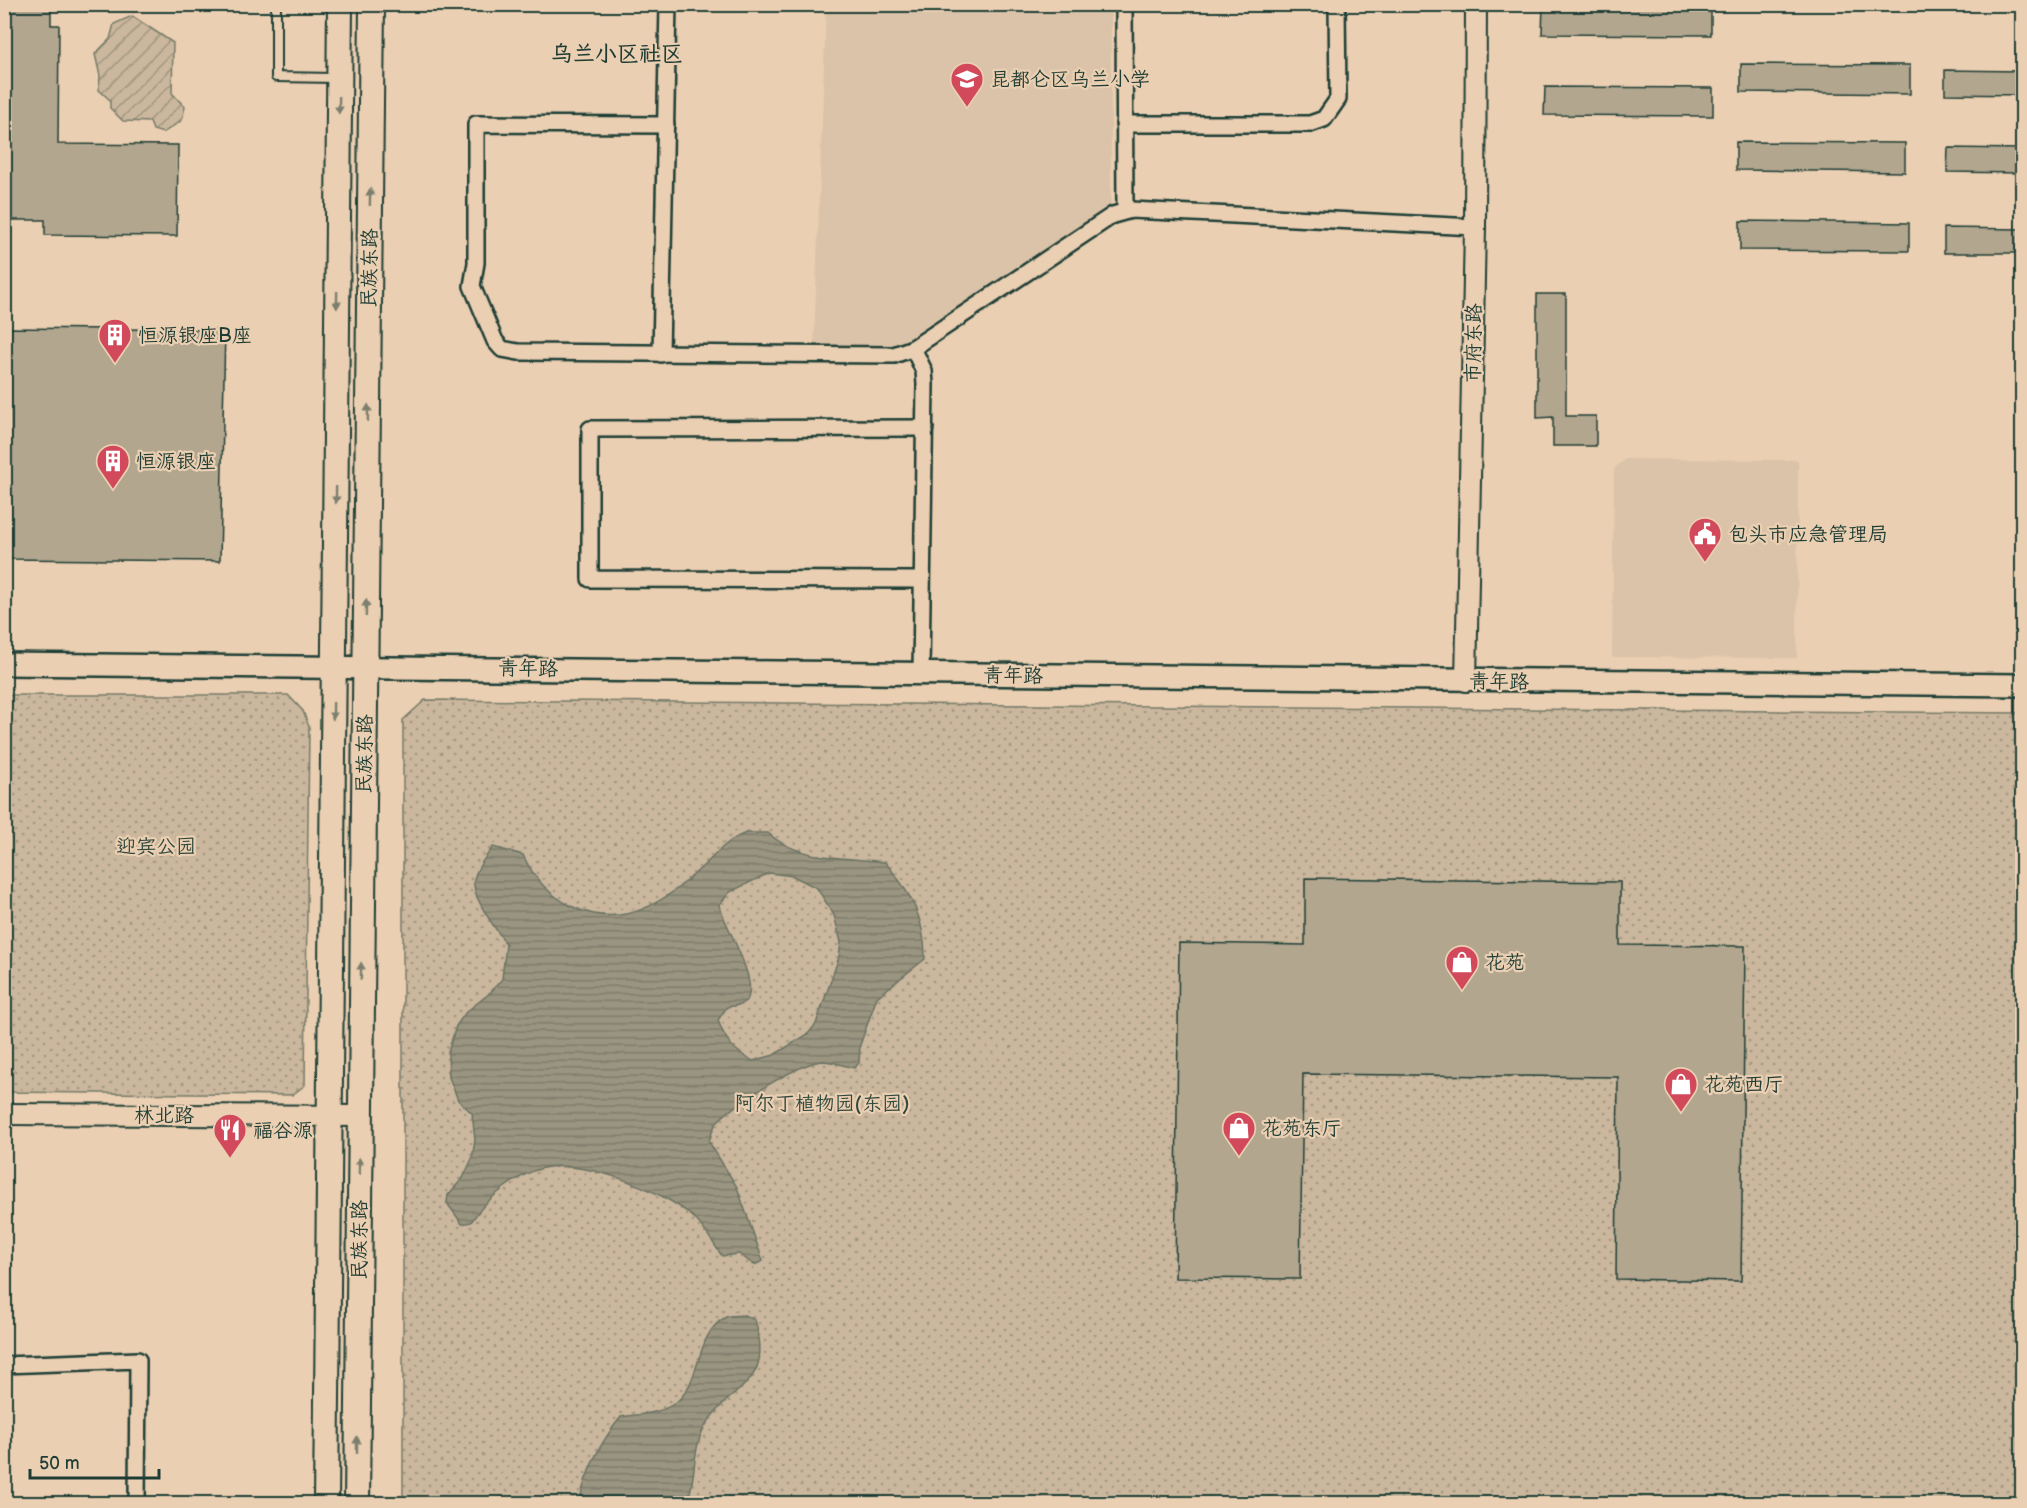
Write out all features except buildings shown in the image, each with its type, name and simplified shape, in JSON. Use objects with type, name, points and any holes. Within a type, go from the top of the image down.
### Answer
[{"type":"main road","name":"民族东路","points":[[326,1503],[340,4]]},
{"type":"main road","name":"民族东路","points":[[357,1503],[372,4]]},
{"type":"main road","name":"青年路","points":[[4,664],[2022,685]]},
{"type":"street","points":[[661,354],[668,4]]},
{"type":"street","points":[[1124,4],[1125,211]]},
{"type":"street","points":[[1124,124],[1310,124],[1324,119],[1338,99],[1337,4]]},
{"type":"street","name":"市府东路","points":[[1466,681],[1475,227],[1476,4]]},
{"type":"street","points":[[666,125],[477,124],[476,263],[472,286],[495,341],[502,349],[518,352],[884,356],[913,348],[1113,215],[1125,211],[1141,209],[1475,227]]},
{"type":"street","points":[[913,348],[924,371],[921,673]]},
{"type":"street","points":[[922,579],[590,579],[590,429],[925,428]]},
{"type":"street","name":"林北路","points":[[4,1114],[360,1116]]},
{"type":"street","points":[[4,1365],[138,1360],[137,1503]]},
{"type":"lane","points":[[276,4],[276,77],[339,78]]},
{"type":"shaded area","name":"昆都仑区乌兰小学","points":[[1057,5],[1111,5],[1111,204],[902,343],[892,346],[814,346],[826,8],[1057,12]]},
{"type":"shaded area","name":"包头市应急管理局","points":[[1625,459],[1798,460],[1797,658],[1612,657],[1614,469]]},
{"type":"shaded area","points":[[746,833],[768,833],[793,849],[808,853],[885,862],[902,884],[915,907],[922,931],[925,959],[877,997],[860,1045],[859,1063],[854,1068],[822,1061],[798,1069],[752,1095],[727,1113],[715,1126],[709,1142],[737,1187],[763,1261],[754,1265],[739,1254],[722,1256],[700,1225],[678,1206],[642,1187],[579,1168],[543,1168],[533,1171],[502,1189],[484,1205],[471,1222],[462,1224],[447,1203],[448,1195],[463,1178],[472,1159],[475,1140],[472,1113],[458,1100],[449,1077],[448,1052],[456,1026],[466,1012],[490,993],[502,979],[506,944],[487,916],[474,885],[478,869],[493,847],[523,855],[537,878],[550,892],[573,907],[592,914],[610,916],[644,909],[659,901],[675,891],[723,847]],"holes":[[[769,873],[793,876],[817,888],[834,915],[841,942],[839,957],[816,1024],[808,1034],[774,1055],[753,1061],[731,1045],[718,1020],[727,1007],[744,1002],[748,998],[750,989],[744,965],[719,905],[730,892]]]},
{"type":"shaded area","points":[[744,1315],[755,1320],[760,1343],[759,1360],[755,1372],[747,1383],[714,1413],[704,1428],[700,1437],[687,1503],[579,1503],[595,1457],[621,1417],[656,1411],[675,1403],[690,1383],[708,1335],[726,1317]]},
{"type":"green space","points":[[132,16],[173,43],[172,93],[185,107],[182,120],[163,133],[153,130],[150,122],[123,121],[110,108],[110,100],[99,90],[100,76],[95,54],[110,39],[114,24]]},
{"type":"green space","name":"迎宾公园","points":[[5,695],[288,695],[303,711],[309,727],[305,1085],[292,1095],[5,1092]]},
{"type":"green space","name":"阿尔丁植物园(东园)","points":[[425,700],[2022,713],[2022,1503],[403,1503],[403,720]]},
{"type":"place","name":"昆都仑区乌兰小学","points":[[967,108]]},
{"type":"place","name":"恒源银座B座","points":[[115,364]]},
{"type":"place","name":"恒源银座","points":[[113,490]]},
{"type":"place","name":"包头市应急管理局","points":[[1705,563]]},
{"type":"place","name":"花苑","points":[[1462,991]]},
{"type":"place","name":"花苑西厅","points":[[1681,1113]]},
{"type":"place","name":"花苑东厅","points":[[1239,1157]]},
{"type":"place","name":"福谷源","points":[[230,1159]]},
{"type":"district","name":"乌兰小区社区","points":[[617,53]]}]
